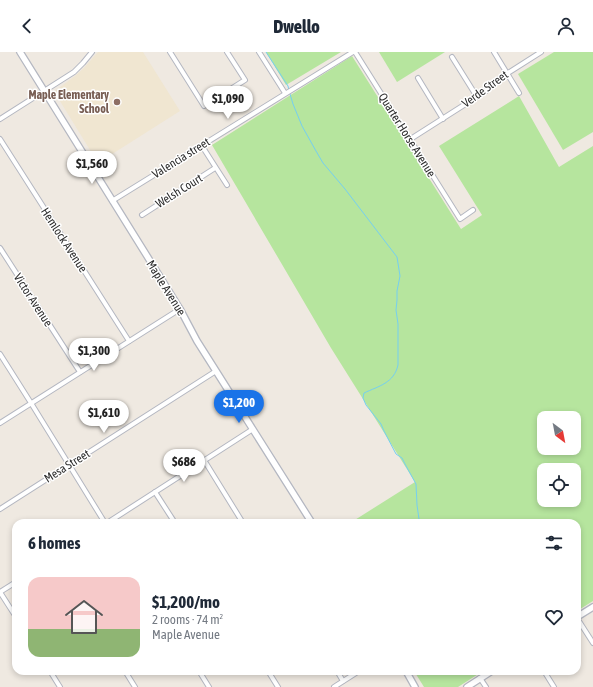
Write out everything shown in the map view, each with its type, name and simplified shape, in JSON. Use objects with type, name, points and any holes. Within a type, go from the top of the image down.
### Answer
[{"type":"street","name":"Maple Avenue","points":[[20,52],[180,308],[197,341],[216,372],[309,519]]},
{"type":"street","points":[[0,119],[74,72],[92,52]]},
{"type":"street","points":[[170,52],[204,106],[245,80],[227,52]]},
{"type":"street","points":[[259,52],[285,93]]},
{"type":"street","name":"Valencia street","points":[[112,201],[285,93],[354,52]]},
{"type":"street","name":"Quarter Horse Avenue","points":[[354,52],[460,219],[473,210]]},
{"type":"street","points":[[494,52],[519,93]]},
{"type":"street","name":"Verde Street","points":[[409,140],[486,92],[497,80],[541,52]]},
{"type":"street","points":[[452,57],[477,97]]},
{"type":"street","points":[[418,78],[443,118]]},
{"type":"street","name":"Hemlock Avenue","points":[[0,139],[129,341]]},
{"type":"street","points":[[202,146],[227,185]]},
{"type":"street","name":"Welsh Court","points":[[142,214],[216,168]]},
{"type":"street","name":"Victor Avenue","points":[[0,248],[80,372]]},
{"type":"street","points":[[0,422],[180,308]]},
{"type":"street","points":[[0,354],[103,519]]},
{"type":"street","name":"Mesa Street","points":[[0,509],[216,372]]},
{"type":"street","points":[[112,519],[253,429]]},
{"type":"street","points":[[204,460],[241,519]]},
{"type":"street","points":[[155,492],[172,519]]},
{"type":"street","points":[[12,584],[0,592],[12,611]]},
{"type":"street","points":[[581,614],[593,607]]},
{"type":"street","points":[[581,624],[593,643]]},
{"type":"street","points":[[52,675],[60,687]]},
{"type":"street","points":[[128,675],[135,687]]},
{"type":"street","points":[[202,675],[209,687]]},
{"type":"street","points":[[270,675],[278,687]]},
{"type":"street","points":[[339,675],[343,681]]},
{"type":"street","points":[[334,687],[353,675]]},
{"type":"street","points":[[408,675],[415,687]]},
{"type":"street","points":[[467,687],[485,675]]},
{"type":"street","points":[[546,675],[554,687]]},
{"type":"street","points":[[480,678],[486,687]]},
{"type":"shaded area","name":"Maple Elementary School","points":[[98,52],[143,52],[180,111],[98,163],[55,91],[84,68]]},
{"type":"green space","points":[[266,52],[341,52],[286,85]]},
{"type":"green space","points":[[379,52],[445,52],[397,82]]},
{"type":"green space","points":[[554,52],[593,52],[593,132],[563,150],[518,74]]},
{"type":"green space","points":[[352,56],[461,229],[482,215],[439,146],[519,96],[559,167],[593,146],[593,601],[581,608],[581,519],[356,519],[415,482],[331,348],[212,145]]},
{"type":"green space","points":[[416,675],[477,675],[458,687],[424,687]]},
{"type":"waterway","points":[[266,52],[288,86],[289,91]]},
{"type":"waterway","points":[[290,94],[302,126],[323,163],[345,189],[397,257],[400,276],[397,291],[396,310],[398,324],[398,365],[396,371],[389,380],[364,393],[363,398],[366,405],[381,424],[396,454],[402,458],[416,484],[419,519]]},
{"type":"place","name":"Maple Elementary School","points":[[117,102]]}]
